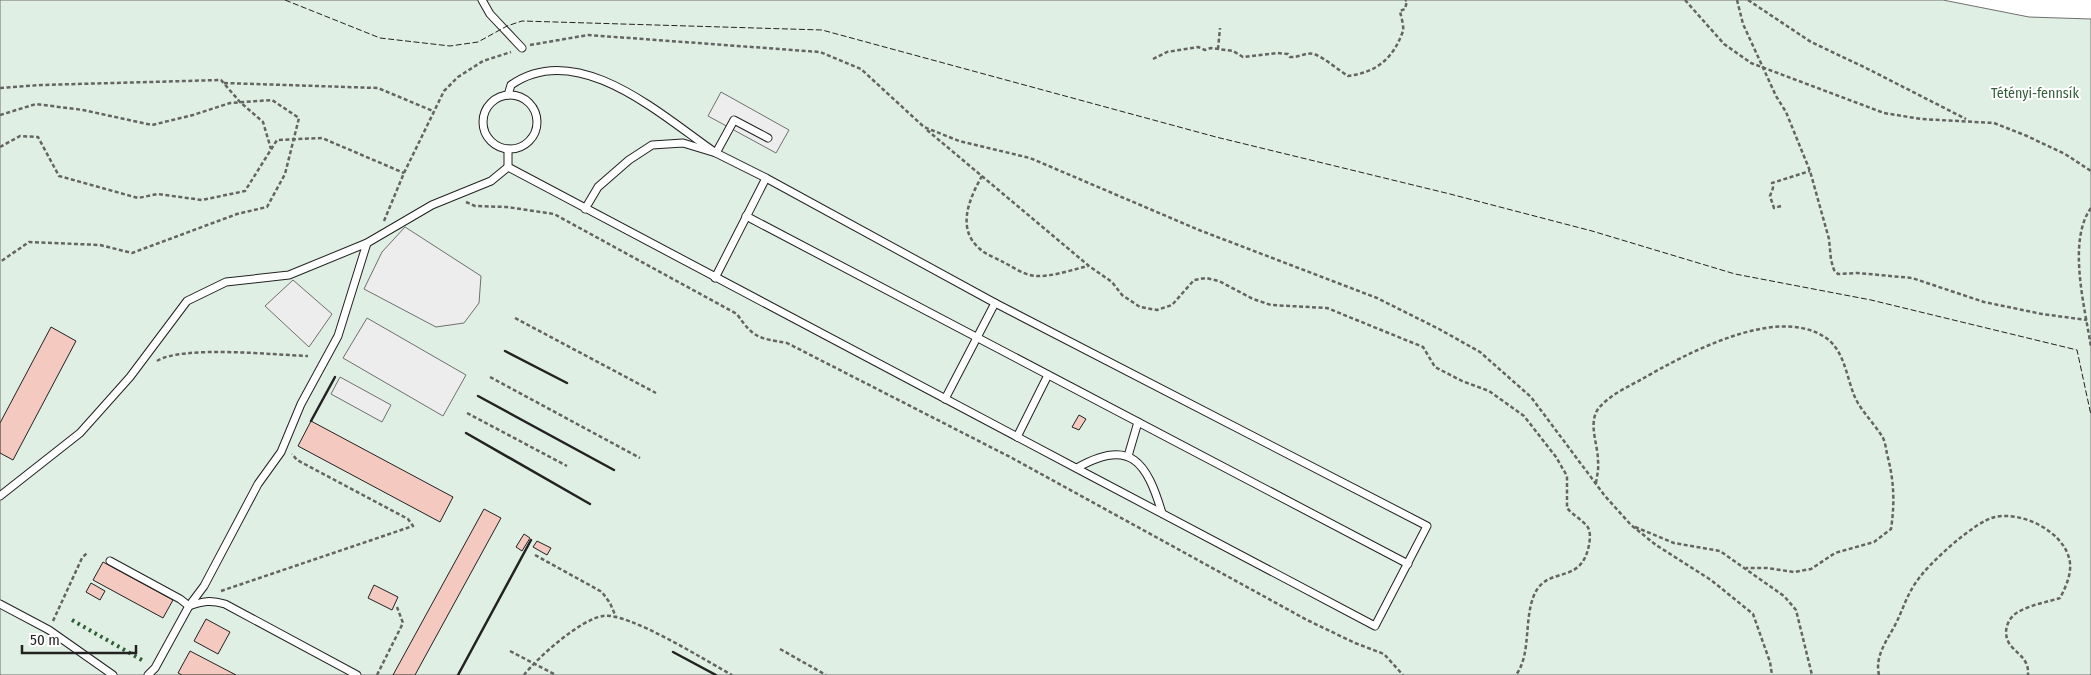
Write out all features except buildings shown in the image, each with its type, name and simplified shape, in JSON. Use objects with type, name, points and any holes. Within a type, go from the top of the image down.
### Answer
[{"type":"lane","points":[[482,0],[490,14],[522,48]]},
{"type":"lane","points":[[508,95],[512,85],[536,73],[560,70],[580,72],[613,84],[716,153],[766,178],[995,302],[1428,526],[1375,626],[508,168]]},
{"type":"lane","points":[[512,94],[524,98],[533,106],[538,118],[537,130],[530,140],[520,147],[508,149],[496,146],[487,137],[482,126],[484,114],[490,103],[500,96],[508,95],[512,94]]},
{"type":"lane","points":[[716,153],[734,120],[768,138]]},
{"type":"lane","points":[[585,209],[598,187],[629,160],[652,145],[683,143],[716,153]]},
{"type":"lane","points":[[508,149],[508,168]]},
{"type":"lane","points":[[0,496],[80,433],[130,377],[187,301],[226,282],[289,275],[368,243],[432,205],[491,181],[508,168]]},
{"type":"lane","points":[[716,278],[766,178]]},
{"type":"lane","points":[[746,216],[1408,564]]},
{"type":"lane","points":[[148,675],[155,668],[189,606],[204,586],[258,484],[281,452],[302,404],[338,336],[368,243]]},
{"type":"lane","points":[[946,399],[995,302]]},
{"type":"lane","points":[[1017,437],[1048,375]]},
{"type":"lane","points":[[1128,456],[1138,422]]},
{"type":"lane","points":[[1077,468],[1089,461],[1110,454],[1128,456],[1143,467],[1154,484],[1162,513]]},
{"type":"lane","points":[[110,561],[180,599],[189,606]]},
{"type":"lane","points":[[189,606],[211,600],[225,604],[357,675]]},
{"type":"lane","points":[[0,604],[49,630],[113,675]]},
{"type":"path","points":[[1153,59],[1167,52],[1198,47],[1205,50],[1232,51],[1243,57],[1277,53],[1288,54],[1290,57],[1296,58],[1305,54],[1314,54],[1348,76],[1366,74],[1378,67],[1391,55],[1397,46],[1402,31],[1400,11],[1405,9],[1407,1],[1405,0]]},
{"type":"path","points":[[1685,0],[1724,44],[1738,56],[1765,69],[1884,113],[1921,119],[1970,120],[1994,123],[2065,154],[2091,171]]},
{"type":"path","points":[[1737,0],[1743,24],[1776,96],[1786,112],[1810,171],[1829,239],[1831,260],[1834,270],[1838,274],[1858,273],[1912,278],[1984,302],[2042,314],[2087,320]]},
{"type":"path","points":[[1748,0],[1810,42],[1970,120]]},
{"type":"path","points":[[1218,49],[1220,28]]},
{"type":"path","points":[[377,236],[404,173],[444,91],[458,77],[483,61],[522,48],[588,35],[820,52],[860,70],[982,176],[1089,266],[1112,282],[1122,295],[1140,307],[1157,310],[1172,305],[1194,280],[1206,278],[1219,281],[1271,305],[1327,308],[1423,348],[1436,367],[1462,381],[1489,391],[1524,416],[1556,457],[1567,476],[1567,508],[1588,528],[1591,539],[1586,559],[1575,571],[1564,573],[1542,584],[1536,593],[1527,617],[1525,649],[1516,675]]},
{"type":"path","points":[[0,88],[41,85],[221,80],[240,102],[263,122],[271,150]]},
{"type":"path","points":[[224,83],[378,88],[433,111]]},
{"type":"path","points":[[0,115],[36,104],[83,110],[152,125],[193,115],[230,102],[272,100],[299,118],[285,174],[267,207],[237,214],[132,253],[100,245],[29,242],[0,262]]},
{"type":"path","points":[[924,127],[959,141],[1030,158],[1200,230],[1377,298],[1480,352],[1531,397],[1596,483],[1631,525],[1656,546],[1710,580],[1753,614],[1770,662],[1772,675]]},
{"type":"path","points":[[0,147],[20,136],[38,137],[59,176],[138,198],[158,194],[202,200],[245,191],[277,140],[322,138],[404,173]]},
{"type":"path","points":[[1781,206],[1774,208],[1770,196],[1773,188],[1772,183],[1810,171]]},
{"type":"path","points":[[982,176],[970,198],[966,213],[967,231],[972,241],[980,250],[1026,274],[1035,276],[1089,266]]},
{"type":"path","points":[[454,197],[475,206],[507,207],[554,214],[738,314],[748,331],[764,339],[787,343],[1012,458],[1308,620],[1384,654],[1403,675]]},
{"type":"path","points":[[2091,208],[2084,217],[2079,238],[2078,260],[2091,347]]},
{"type":"path","points":[[515,318],[656,393]]},
{"type":"path","points":[[1596,483],[1599,462],[1593,422],[1598,409],[1612,396],[1679,358],[1727,338],[1764,328],[1796,327],[1824,336],[1843,358],[1848,381],[1857,402],[1883,438],[1893,476],[1895,504],[1891,529],[1874,542],[1835,553],[1811,569],[1794,572],[1767,568],[1746,568]]},
{"type":"path","points":[[155,362],[164,357],[206,352],[308,356]]},
{"type":"path","points":[[490,377],[640,458]]},
{"type":"path","points":[[467,413],[567,466]]},
{"type":"path","points":[[200,602],[216,593],[413,526],[408,519],[297,460],[284,444]]},
{"type":"path","points":[[1878,675],[1880,651],[1898,620],[1908,594],[1918,579],[1975,526],[1995,516],[2014,517],[2029,521],[2051,531],[2070,558],[2066,587],[2060,598],[2017,612],[2007,625],[2006,636],[2009,644],[2026,660],[2028,675]]},
{"type":"path","points":[[1631,525],[1674,543],[1720,552],[1746,568],[1784,596],[1796,610],[1812,675]]},
{"type":"path","points":[[49,630],[82,558],[88,552]]},
{"type":"path","points":[[535,555],[602,592],[610,603],[616,617]]},
{"type":"path","points":[[377,675],[403,623],[397,607]]},
{"type":"path","points":[[524,675],[534,663],[581,625],[604,616],[616,617],[637,623],[732,675]]},
{"type":"path","points":[[780,649],[826,675]]},
{"type":"path","points":[[510,651],[556,675]]},
{"type":"green space","name":"Tétényi-fennsík","points":[[0,0],[1943,0],[2029,17],[2091,19],[2091,675],[0,675]]},
{"type":"shaded area","points":[[721,92],[789,130],[776,153],[708,116]]},
{"type":"shaded area","points":[[405,227],[481,276],[479,303],[464,323],[436,327],[364,289],[382,252]]},
{"type":"shaded area","points":[[293,280],[332,314],[309,347],[265,306]]},
{"type":"shaded area","points":[[367,318],[466,375],[443,416],[343,358]]},
{"type":"shaded area","points":[[340,377],[391,405],[382,422],[331,394]]},
{"type":"hedge","points":[[72,620],[142,660]]},
{"type":"fence","points":[[285,0],[380,38],[450,46],[478,42],[507,26],[522,21],[822,30],[1216,137],[1592,231],[1735,274],[1871,300],[2077,350],[2091,415]]},
{"type":"wall","points":[[505,351],[567,383]]},
{"type":"wall","points":[[311,421],[335,377]]},
{"type":"wall","points":[[478,396],[614,470]]},
{"type":"wall","points":[[466,433],[590,504]]},
{"type":"wall","points":[[458,675],[531,540]]},
{"type":"wall","points":[[673,652],[716,675]]}]
